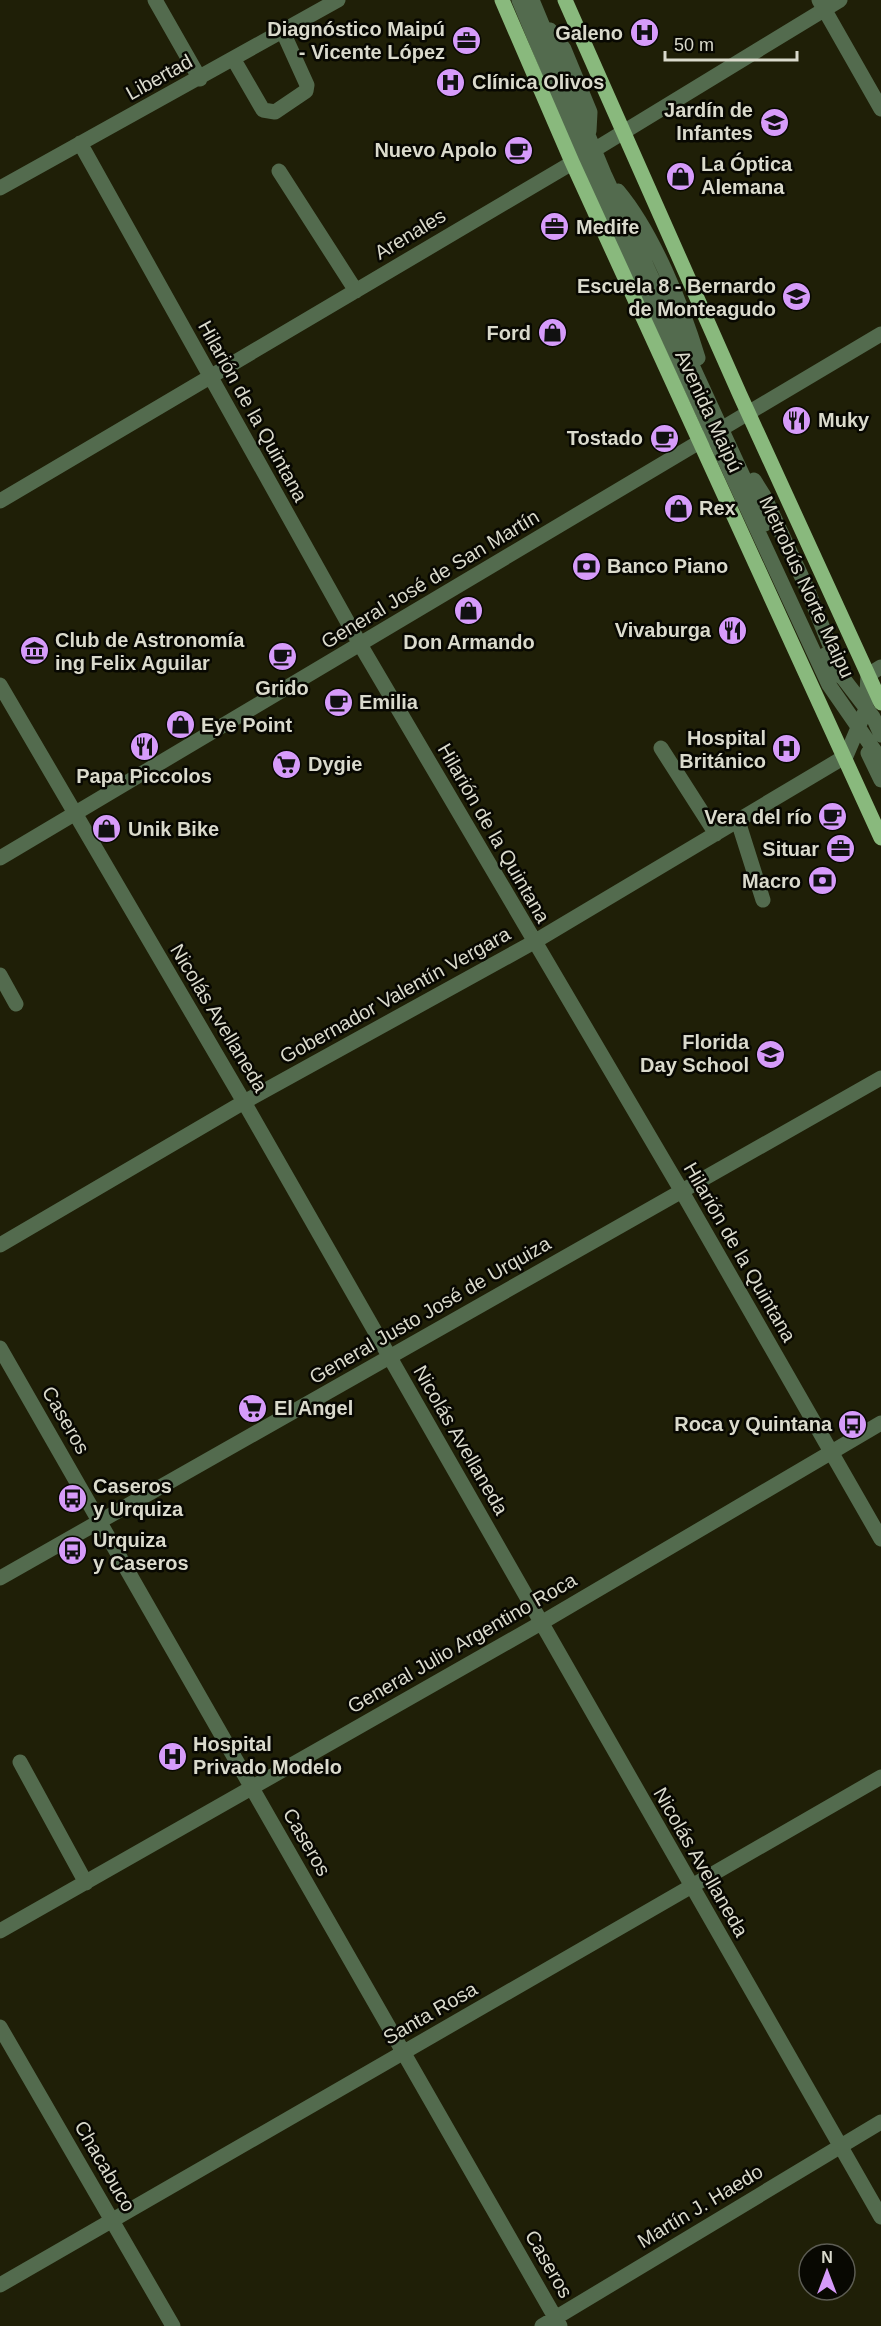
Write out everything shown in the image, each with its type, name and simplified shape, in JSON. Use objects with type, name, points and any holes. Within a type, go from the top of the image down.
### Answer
[{"type":"main road","name":"Avenida Maipú","points":[[502,0],[585,152],[712,433],[881,838]]},
{"type":"main road","name":"Avenida Maipú","points":[[565,0],[749,413],[874,671],[881,703]]},
{"type":"street","points":[[155,0],[200,79]]},
{"type":"street","name":"Libertad","points":[[0,188],[200,79],[338,0]]},
{"type":"street","name":"Metrobús Norte Maipu","points":[[519,0],[585,152],[634,210],[686,317],[713,410],[712,433],[829,685],[881,760]]},
{"type":"street","name":"Arenales","points":[[0,501],[356,291],[585,152],[624,133],[822,4],[840,0]]},
{"type":"street","points":[[822,4],[881,109]]},
{"type":"street","name":"Metrobús Norte Maipu","points":[[534,6],[564,49],[590,112],[585,152]]},
{"type":"street","points":[[234,60],[263,110],[275,112],[304,95],[307,85],[283,32]]},
{"type":"street","name":"Hilarión de la Quintana","points":[[80,143],[361,646],[681,1190],[881,1539]]},
{"type":"street","points":[[279,171],[356,291]]},
{"type":"street","name":"General José de San Martín","points":[[0,858],[361,646],[712,433],[881,334]]},
{"type":"street","name":"Metrobús Norte Maipu","points":[[712,433],[733,451],[790,564],[843,678],[866,709],[881,735]]},
{"type":"street","points":[[846,756],[866,709],[874,671]]},
{"type":"street","name":"Nicolás Avellaneda","points":[[0,685],[244,1102],[691,1889],[881,2217]]},
{"type":"street","name":"Metrobús Norte Maipu","points":[[857,728],[881,780]]},
{"type":"street","points":[[661,748],[716,834]]},
{"type":"street","name":"Gobernador Valentín Vergara","points":[[0,1245],[244,1102],[534,942],[846,756]]},
{"type":"street","points":[[738,821],[763,900]]},
{"type":"street","points":[[0,975],[16,1004]]},
{"type":"street","name":"General Justo José de Urquiza","points":[[0,1578],[881,1078]]},
{"type":"street","name":"Caseros","points":[[0,1348],[558,2322]]},
{"type":"street","name":"General Julio Argentino Roca","points":[[0,1931],[541,1623],[881,1423]]},
{"type":"street","points":[[20,1762],[86,1883]]},
{"type":"street","name":"Santa Rosa","points":[[0,2285],[404,2051],[691,1889],[881,1777]]},
{"type":"street","name":"Chacabuco","points":[[0,2027],[173,2326]]},
{"type":"street","name":"Martín J. Haedo","points":[[542,2326],[558,2322],[881,2122]]},
{"type":"place","name":"Galeno","points":[[644,33]]},
{"type":"place","name":"Diagnóstico Maipú - Vicente López","points":[[466,41]]},
{"type":"place","name":"Clínica Olivos","points":[[451,82]]},
{"type":"place","name":"Jardín de Infantes","points":[[774,122]]},
{"type":"place","name":"Nuevo Apolo","points":[[518,150]]},
{"type":"place","name":"La Óptica Alemana","points":[[680,176]]},
{"type":"place","name":"Medife","points":[[555,227]]},
{"type":"place","name":"Escuela 8 - Bernardo de Monteagudo","points":[[797,297]]},
{"type":"place","name":"Ford","points":[[552,333]]},
{"type":"place","name":"Muky","points":[[797,420]]},
{"type":"place","name":"Tostado","points":[[664,438]]},
{"type":"place","name":"Rex","points":[[678,508]]},
{"type":"place","name":"Banco Piano","points":[[586,566]]},
{"type":"place","name":"Don Armando","points":[[469,611]]},
{"type":"place","name":"Vivaburga","points":[[732,630]]},
{"type":"place","name":"Club de Astronomía ing Felix Aguilar","points":[[34,651]]},
{"type":"place","name":"Grido","points":[[282,657]]},
{"type":"place","name":"Emilia","points":[[338,702]]},
{"type":"place","name":"Eye Point","points":[[180,725]]},
{"type":"place","name":"Papa Piccolos","points":[[144,746]]},
{"type":"place","name":"Hospital Británico","points":[[787,749]]},
{"type":"place","name":"Dygie","points":[[287,764]]},
{"type":"place","name":"Vera del río","points":[[833,817]]},
{"type":"place","name":"Unik Bike","points":[[107,829]]},
{"type":"place","name":"Situar","points":[[840,849]]},
{"type":"place","name":"Macro","points":[[822,881]]},
{"type":"place","name":"Florida Day School","points":[[770,1054]]},
{"type":"place","name":"El Angel","points":[[253,1408]]},
{"type":"place","name":"Roca y Quintana","points":[[853,1424]]},
{"type":"place","name":"Caseros y Urquiza","points":[[72,1498]]},
{"type":"place","name":"Urquiza y Caseros","points":[[72,1551]]},
{"type":"place","name":"Hospital Privado Modelo","points":[[172,1756]]}]
